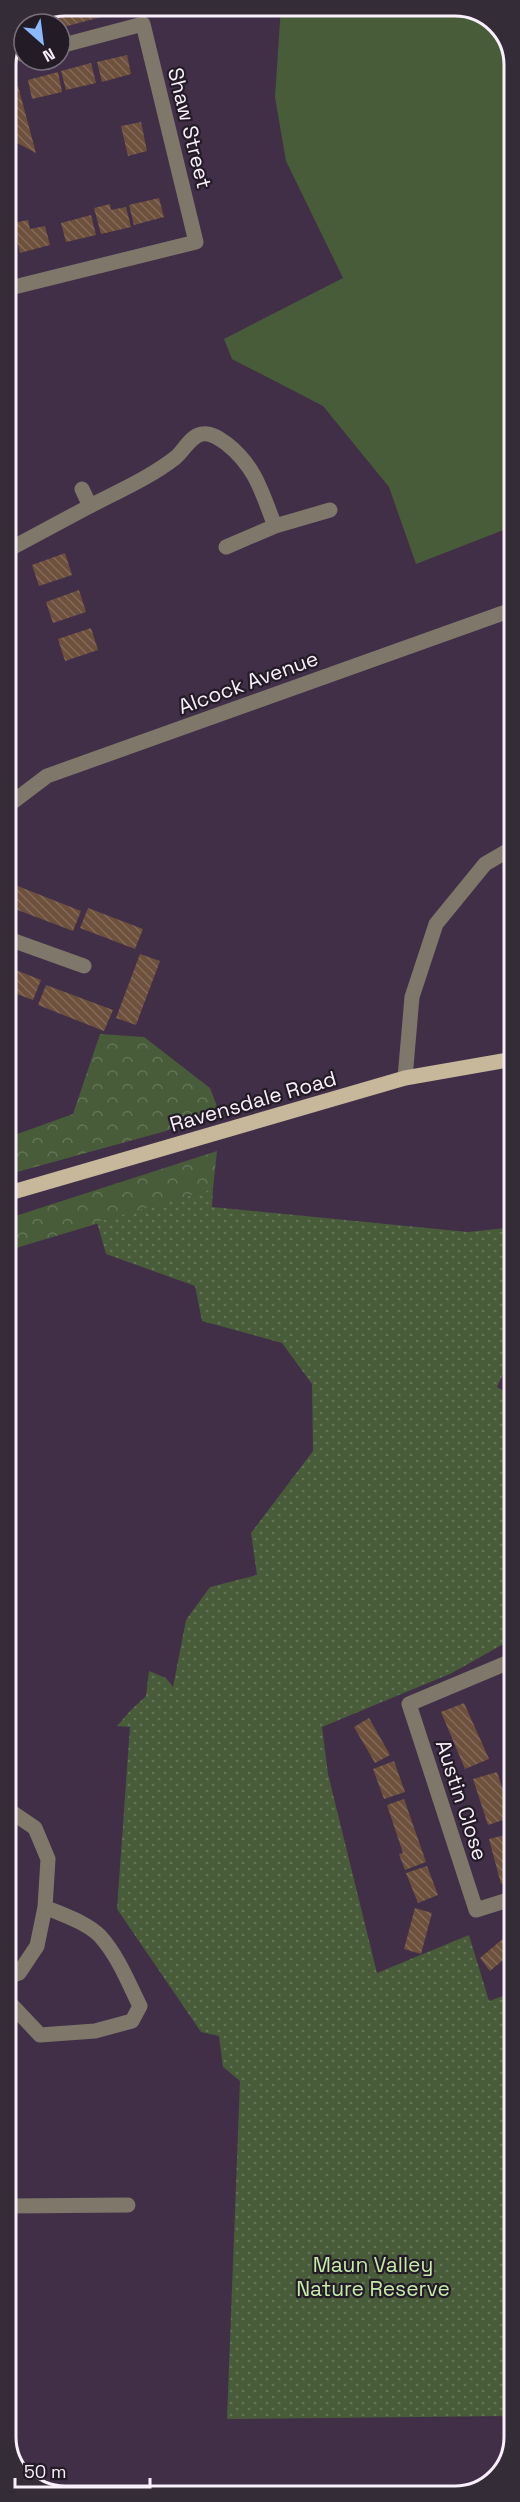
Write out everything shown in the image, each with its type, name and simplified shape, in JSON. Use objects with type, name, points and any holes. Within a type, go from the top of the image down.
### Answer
[{"type":"main road","name":"Ravensdale Road","points":[[16,1191],[405,1078],[503,1061]]},
{"type":"street","name":"Shaw Street","points":[[16,287],[196,242],[143,24],[72,43]]},
{"type":"street","points":[[16,542],[149,476],[178,456],[192,439],[201,434],[219,438],[243,457],[255,476],[275,526]]},
{"type":"street","points":[[82,489],[90,506]]},
{"type":"street","points":[[226,547],[275,526],[330,510]]},
{"type":"street","name":"Alcock Avenue","points":[[16,799],[47,776],[503,613]]},
{"type":"street","points":[[405,1078],[412,997],[436,924],[484,864],[503,853]]},
{"type":"street","points":[[16,942],[84,966]]},
{"type":"street","name":"Austin Close","points":[[504,1663],[409,1704],[476,1910],[504,1901]]},
{"type":"street","points":[[17,1816],[35,1828],[48,1859],[45,1907],[37,1946],[17,1974]]},
{"type":"street","points":[[17,2010],[40,2035],[104,2029],[132,2021],[140,2006],[119,1962],[99,1935],[81,1923],[45,1907]]},
{"type":"street","points":[[17,2206],[128,2205]]},
{"type":"green space","points":[[280,17],[464,17],[487,29],[498,44],[503,59],[503,530],[416,564],[389,487],[323,406],[232,359],[224,339],[343,278],[286,161],[275,97]]},
{"type":"green space","points":[[100,1034],[144,1037],[210,1088],[218,1109],[166,1131],[16,1172],[16,1134],[73,1114]]},
{"type":"green space","points":[[217,1151],[213,1189],[16,1248],[16,1216]]},
{"type":"green space","name":"Maun Valley Nature Reserve","points":[[213,1189],[212,1207],[468,1232],[503,1228],[504,1373],[497,1387],[504,1391],[504,1644],[452,1673],[322,1727],[328,1774],[377,1973],[469,1935],[489,2001],[504,1996],[504,2416],[227,2419],[240,2081],[223,2067],[219,2036],[201,2032],[117,1909],[130,1727],[117,1726],[146,1696],[149,1671],[166,1678],[173,1687],[186,1620],[210,1587],[257,1575],[251,1533],[313,1451],[312,1384],[282,1343],[202,1321],[195,1286],[106,1254],[97,1222]]},
{"type":"building","points":[[72,16],[104,16],[72,25]]},
{"type":"building","points":[[127,55],[131,74],[102,82],[97,62]]},
{"type":"building","points":[[91,63],[96,83],[66,90],[61,72],[72,72],[72,68]]},
{"type":"building","points":[[58,72],[62,92],[32,99],[28,80]]},
{"type":"building","points":[[18,86],[36,153],[16,142],[16,87]]},
{"type":"building","points":[[141,122],[147,151],[128,156],[121,126]]},
{"type":"building","points":[[159,198],[164,217],[134,225],[129,205]]},
{"type":"building","points":[[110,204],[111,210],[126,207],[131,227],[101,234],[94,208]]},
{"type":"building","points":[[91,215],[96,235],[66,242],[61,223]]},
{"type":"building","points":[[28,220],[30,229],[45,226],[50,245],[20,253],[16,222]]},
{"type":"building","points":[[65,553],[72,575],[39,586],[32,565]]},
{"type":"building","points":[[79,590],[86,612],[53,623],[46,602]]},
{"type":"building","points":[[91,628],[98,650],[65,661],[58,639]]},
{"type":"building","points":[[16,886],[81,911],[73,931],[16,910]]},
{"type":"building","points":[[88,908],[143,929],[135,949],[80,928]]},
{"type":"building","points":[[140,954],[160,961],[136,1025],[116,1018]]},
{"type":"building","points":[[16,970],[41,980],[33,1000],[16,994]]},
{"type":"building","points":[[46,985],[113,1010],[104,1031],[38,1005]]},
{"type":"building","points":[[464,1703],[489,1759],[465,1769],[441,1712]]},
{"type":"building","points":[[369,1718],[390,1755],[375,1763],[354,1727]]},
{"type":"building","points":[[394,1761],[405,1792],[384,1799],[373,1769]]},
{"type":"building","points":[[497,1772],[504,1792],[504,1820],[488,1825],[473,1779]]},
{"type":"building","points":[[404,1799],[426,1862],[405,1870],[399,1854],[403,1853],[387,1805]]},
{"type":"building","points":[[504,1835],[504,1883],[501,1884],[489,1839]]},
{"type":"building","points":[[427,1866],[438,1895],[418,1903],[406,1873]]},
{"type":"building","points":[[415,1908],[432,1913],[421,1954],[404,1949]]},
{"type":"building","points":[[504,1938],[504,1960],[490,1971],[480,1958]]}]
